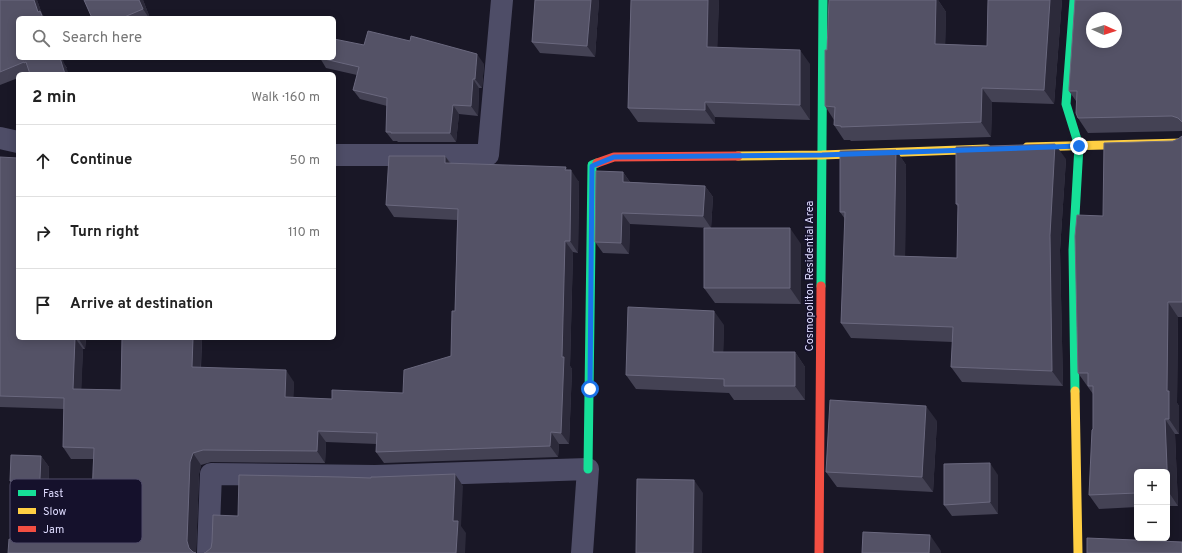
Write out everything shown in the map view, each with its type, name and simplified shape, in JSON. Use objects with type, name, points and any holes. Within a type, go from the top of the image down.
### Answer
[{"type":"street","points":[[336,155],[488,155],[502,0]]},
{"type":"street","name":"Cosmopoliton Residential Area","points":[[819,553],[823,0]]},
{"type":"street","points":[[1074,0],[1066,104],[1079,146],[1073,250],[1078,553]]},
{"type":"street","points":[[0,138],[16,142]]},
{"type":"street","points":[[1016,148],[1182,143]]},
{"type":"street","points":[[582,553],[588,469],[592,166],[614,157],[822,155],[993,149]]},
{"type":"street","points":[[208,553],[211,474],[376,476],[588,469]]},
{"type":"building","points":[[0,0],[34,0],[38,12],[40,11],[42,16],[16,16],[16,60],[61,60],[64,72],[29,72],[26,62],[24,62],[0,72]]},
{"type":"building","points":[[84,0],[139,0],[143,9],[127,16],[91,16]]},
{"type":"building","points":[[535,0],[591,0],[587,46],[532,42]]},
{"type":"building","points":[[631,0],[708,0],[707,47],[800,50],[800,105],[705,102],[705,110],[628,108]]},
{"type":"building","points":[[829,0],[936,0],[935,44],[987,46],[988,0],[1050,0],[1044,90],[982,88],[981,122],[841,127],[834,125],[835,107],[825,106],[825,50],[827,50]]},
{"type":"building","points":[[1075,0],[1182,0],[1182,122],[1178,118],[1172,116],[1078,118],[1076,113],[1077,91],[1069,91]]},
{"type":"building","points":[[368,31],[410,41],[411,36],[477,54],[471,106],[453,105],[450,133],[386,132],[387,98],[353,90],[359,67],[329,60],[336,60],[336,39],[364,45]]},
{"type":"building","points":[[1182,136],[1182,302],[1168,302],[1167,391],[1169,391],[1169,419],[1165,419],[1167,469],[1134,469],[1134,493],[1089,495],[1093,429],[1093,386],[1088,386],[1088,373],[1078,373],[1075,236],[1077,215],[1103,216],[1104,143],[1173,141]]},
{"type":"building","points":[[1055,144],[1050,235],[1052,371],[951,367],[953,327],[841,323],[845,212],[840,212],[840,151],[896,150],[894,256],[957,258],[958,204],[956,204],[956,147]]},
{"type":"building","points":[[389,156],[445,156],[445,163],[566,167],[565,170],[571,170],[570,241],[565,241],[562,357],[564,357],[561,433],[551,432],[550,446],[376,452],[377,433],[318,431],[317,451],[203,450],[193,453],[190,462],[187,541],[189,548],[196,553],[8,553],[9,539],[10,543],[142,543],[142,479],[93,479],[94,448],[63,447],[64,398],[0,396],[0,157],[16,158],[16,340],[75,340],[73,389],[121,390],[122,340],[193,340],[192,367],[286,370],[285,397],[332,399],[332,390],[403,393],[404,370],[451,356],[452,311],[455,311],[458,209],[386,205]]},
{"type":"building","points":[[596,171],[623,172],[623,182],[705,186],[703,216],[622,213],[621,243],[595,242]]},
{"type":"building","points":[[704,228],[790,228],[790,288],[704,288]]},
{"type":"building","points":[[628,307],[714,311],[713,352],[795,352],[795,386],[724,386],[724,379],[626,375]]},
{"type":"building","points":[[830,400],[926,406],[922,477],[826,472]]},
{"type":"building","points":[[11,455],[41,456],[40,479],[10,479]]},
{"type":"building","points":[[990,463],[990,502],[944,505],[944,464]]},
{"type":"building","points":[[455,474],[453,521],[458,521],[456,553],[205,553],[211,548],[213,515],[238,516],[239,475],[371,478]]},
{"type":"building","points":[[637,479],[694,480],[693,553],[636,553]]},
{"type":"building","points":[[863,532],[930,535],[929,553],[862,553]]},
{"type":"building","points":[[1087,538],[1182,542],[1182,553],[1087,553]]},
{"type":"traffic: fast","points":[[821,286],[823,0]]},
{"type":"traffic: fast","points":[[1074,0],[1066,104],[1079,146],[1073,250],[1075,391]]},
{"type":"traffic: fast","points":[[588,469],[592,165],[597,163]]},
{"type":"traffic: slow","points":[[1027,147],[1182,143]]},
{"type":"traffic: slow","points":[[738,156],[822,155],[987,149]]},
{"type":"traffic: slow","points":[[1075,391],[1078,553]]},
{"type":"traffic: jam","points":[[597,163],[614,157],[738,156]]},
{"type":"traffic: jam","points":[[819,553],[821,286]]},
{"type":"route","points":[[590,389],[592,166],[614,157],[822,155],[1079,146]]}]
